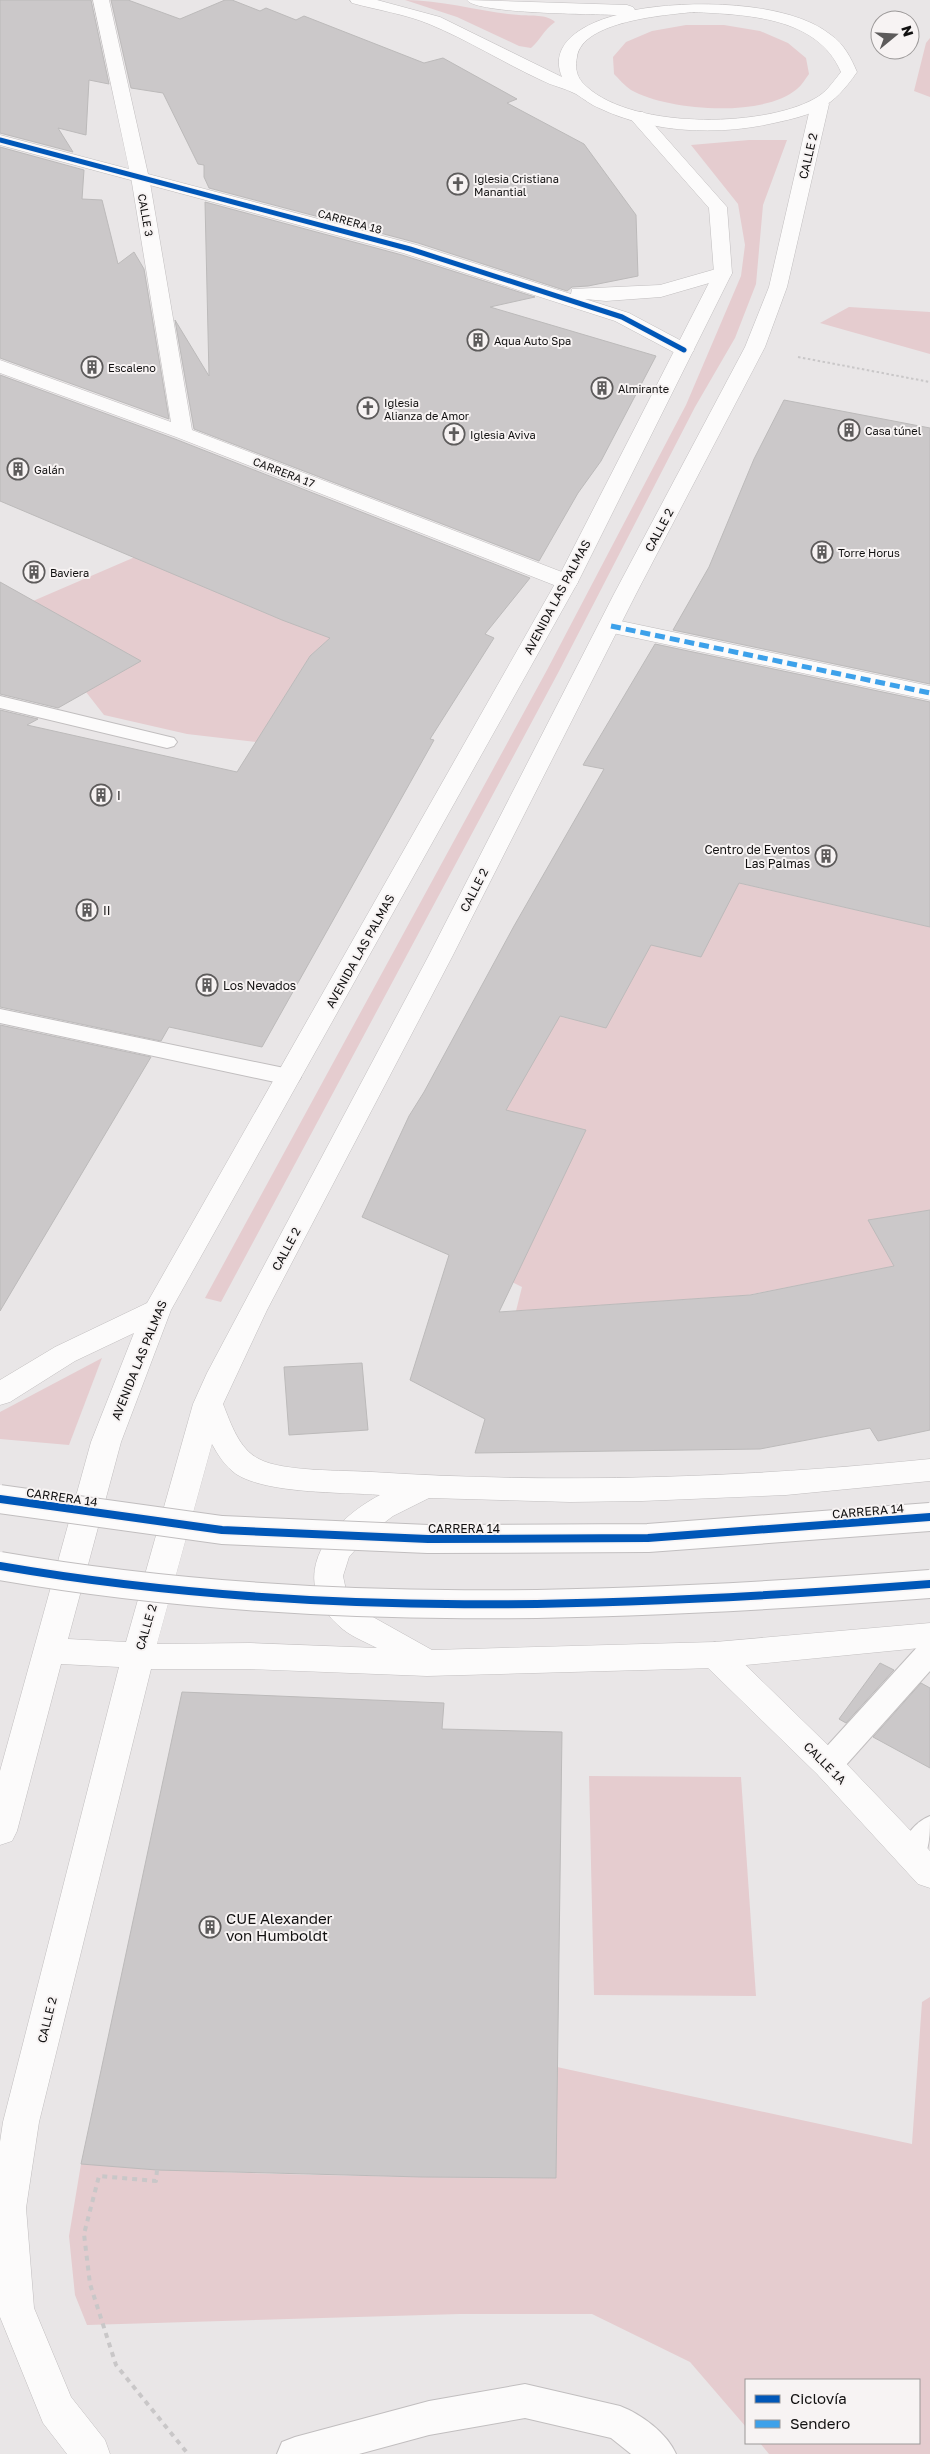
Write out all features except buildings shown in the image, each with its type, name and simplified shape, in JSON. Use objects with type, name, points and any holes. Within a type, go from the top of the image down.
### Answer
[{"type":"main road","name":"CALLE 3","points":[[101,0],[140,177],[183,432]]},
{"type":"main road","points":[[358,0],[434,20],[549,78],[580,90],[605,105],[637,116],[675,124],[724,125],[756,123],[792,115],[820,104],[837,90],[849,72],[838,50],[807,28],[784,20],[741,10],[694,7],[648,11],[512,6],[478,0]]},
{"type":"main road","points":[[580,90],[568,74],[566,58],[574,43],[600,26],[617,18],[648,11]]},
{"type":"main road","name":"CALLE 2","points":[[91,2454],[57,2410],[15,2308],[8,2208],[21,2122],[138,1656],[208,1404],[245,1326],[440,957],[755,348],[778,286],[820,104]]},
{"type":"main road","points":[[637,116],[718,207],[723,273]]},
{"type":"main road","name":"CARRERA 18","points":[[0,140],[410,249],[538,288],[622,317],[684,350]]},
{"type":"main road","name":"CARRERA 18","points":[[538,288],[606,295],[661,291],[723,273]]},
{"type":"main road","name":"AVENIDA LAS PALMAS","points":[[2,1822],[106,1442],[157,1310],[567,582],[723,273]]},
{"type":"main road","name":"CARRERA 17","points":[[0,366],[183,432],[567,582]]},
{"type":"main road","points":[[611,626],[930,693]]},
{"type":"main road","points":[[0,1394],[65,1354],[157,1310]]},
{"type":"main road","points":[[208,1404],[228,1448],[249,1467],[281,1476],[424,1488],[645,1491],[837,1481],[930,1470]]},
{"type":"main road","points":[[424,1488],[371,1515],[360,1525],[339,1548],[328,1568],[326,1580],[336,1605],[348,1616],[362,1627],[427,1663]]},
{"type":"main road","name":"CARRERA 14","points":[[0,1499],[222,1530],[428,1539],[648,1538],[930,1517]]},
{"type":"main road","points":[[0,1566],[190,1593],[352,1603],[475,1606],[676,1602],[930,1584]]},
{"type":"main road","points":[[49,1651],[138,1656],[250,1656],[427,1663],[715,1655],[930,1635]]},
{"type":"main road","name":"CALLE 1A","points":[[715,1655],[828,1766],[924,1852]]},
{"type":"main road","points":[[0,1761],[2,1822]]},
{"type":"lane","points":[[0,702],[167,742]]},
{"type":"lane","points":[[0,1016],[289,1077]]},
{"type":"lane","points":[[828,1766],[930,1652]]},
{"type":"lane","points":[[303,2453],[429,2418],[525,2401],[620,2422],[658,2454]]},
{"type":"path","points":[[755,348],[930,382]]},
{"type":"path","points":[[157,2170],[156,2181],[99,2176],[84,2234],[90,2284],[116,2365],[188,2454]]},
{"type":"shaded area","points":[[405,0],[434,2],[543,17],[552,19],[555,22],[531,48],[519,46],[457,17]]},
{"type":"shaded area","points":[[686,25],[724,25],[760,31],[788,43],[806,58],[809,74],[797,89],[782,98],[739,108],[715,108],[691,107],[647,97],[631,90],[614,74],[613,57],[626,42],[652,31]]},
{"type":"shaded area","points":[[930,38],[930,97],[914,91],[926,43]]},
{"type":"shaded area","points":[[749,140],[787,140],[763,205],[756,284],[735,338],[695,407],[558,673],[221,1302],[205,1298],[547,670],[686,405],[741,276],[745,245],[738,204],[691,145]]},
{"type":"shaded area","points":[[849,307],[930,312],[930,354],[820,323]]},
{"type":"shaded area","points":[[135,557],[272,616],[330,638],[310,656],[256,742],[187,734],[104,715],[86,692],[140,661],[33,601]]},
{"type":"shaded area","points":[[738,883],[930,927],[930,1210],[869,1220],[894,1266],[748,1295],[516,1311],[522,1287],[512,1282],[506,1110],[558,1016],[606,1027],[650,945]]},
{"type":"shaded area","points":[[102,1358],[69,1445],[0,1439],[0,1412]]},
{"type":"shaded area","points":[[589,1776],[741,1777],[756,1996],[594,1995]]},
{"type":"shaded area","points":[[930,1997],[930,2454],[769,2454],[761,2444],[920,2444],[920,2379],[745,2379],[745,2426],[690,2362],[592,2314],[460,2314],[87,2325],[75,2295],[69,2236],[81,2164],[259,2173],[556,2178],[557,2067],[912,2144],[922,2002]]},
{"type":"marked path","points":[[611,626],[930,693]]},
{"type":"cycle path","points":[[0,140],[410,249],[622,317],[684,350]]},
{"type":"cycle path","points":[[0,1499],[222,1530],[428,1539],[648,1538],[930,1517]]},
{"type":"cycle path","points":[[0,1566],[143,1588],[190,1593],[283,1600],[468,1606],[653,1602],[930,1584]]},
{"type":"place","name":"Iglesia Cristiana Manantial","points":[[458,184]]},
{"type":"place","name":"Aqua Auto Spa","points":[[478,340]]},
{"type":"place","name":"Escaleno","points":[[92,367]]},
{"type":"place","name":"Almirante","points":[[602,388]]},
{"type":"place","name":"Iglesia Alianza de Amor","points":[[368,408]]},
{"type":"place","name":"Casa túnel","points":[[849,430]]},
{"type":"place","name":"Iglesia Aviva","points":[[454,434]]},
{"type":"place","name":"Galán","points":[[18,469]]},
{"type":"place","name":"Torre Horus","points":[[822,552]]},
{"type":"place","name":"Baviera","points":[[34,572]]},
{"type":"place","name":"I","points":[[101,795]]},
{"type":"place","name":"Centro de Eventos Las Palmas","points":[[826,856]]},
{"type":"place","name":"II","points":[[87,910]]},
{"type":"place","name":"Los Nevados","points":[[207,985]]},
{"type":"place","name":"CUE Alexander von Humboldt","points":[[210,1927]]}]
